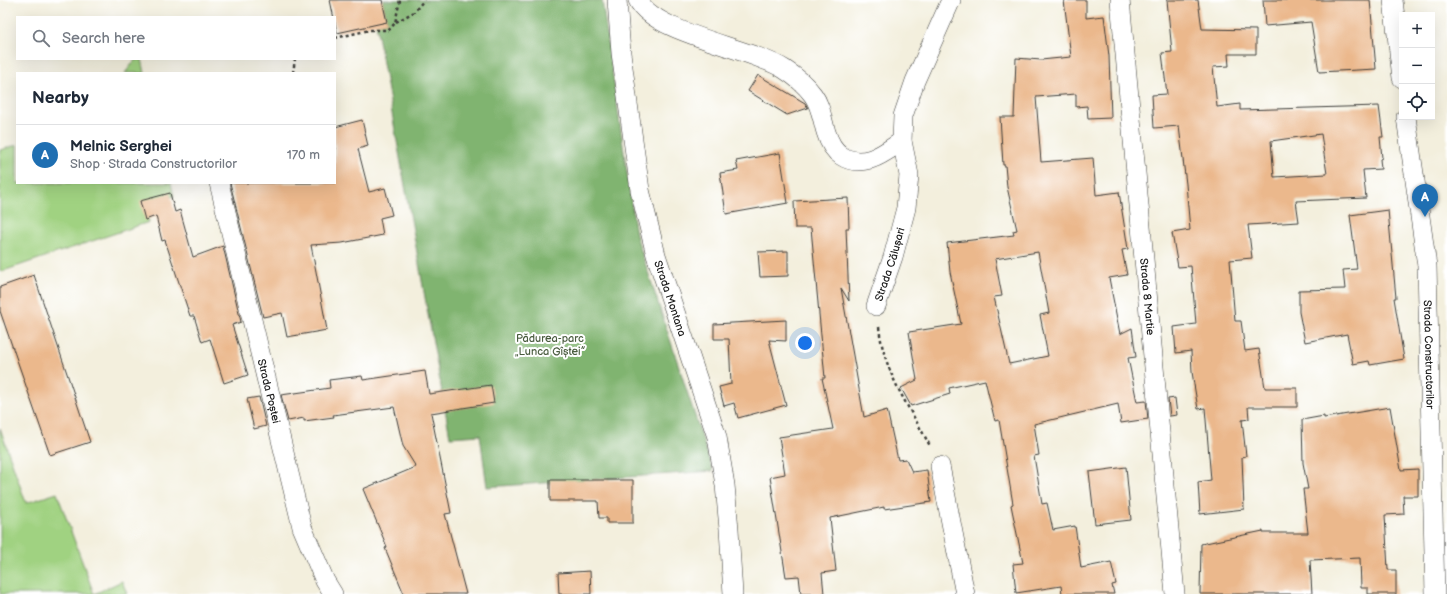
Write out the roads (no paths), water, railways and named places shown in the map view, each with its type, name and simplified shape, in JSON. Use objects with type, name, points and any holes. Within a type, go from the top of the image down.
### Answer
[{"type":"street","name":"Strada Montana","points":[[617,0],[621,53],[640,190],[656,255],[717,438],[729,522],[733,594]]},
{"type":"street","points":[[638,0],[640,4],[657,20],[682,31],[725,44],[782,67],[798,78],[813,95],[822,113],[831,147],[842,157],[855,161],[871,159],[902,141]]},
{"type":"street","name":"Strada Călușari","points":[[876,306],[893,257],[906,208],[909,175],[902,141],[903,116],[914,81],[951,0]]},
{"type":"street","name":"Strada 8 Martie","points":[[1120,0],[1175,594]]},
{"type":"street","points":[[1393,0],[1399,52]]},
{"type":"street","name":"Strada Constructorilor","points":[[1406,120],[1427,266],[1435,594]]},
{"type":"street","name":"Strada Poștei","points":[[218,184],[302,527],[333,594]]},
{"type":"street","points":[[940,466],[966,594]]},
{"type":"place","name":"Melnic Serghei","points":[[1425,217]]},
{"type":"park label","name":"Pădurea-parc „Lunca Gîștei”","points":[[550,344]]}]
